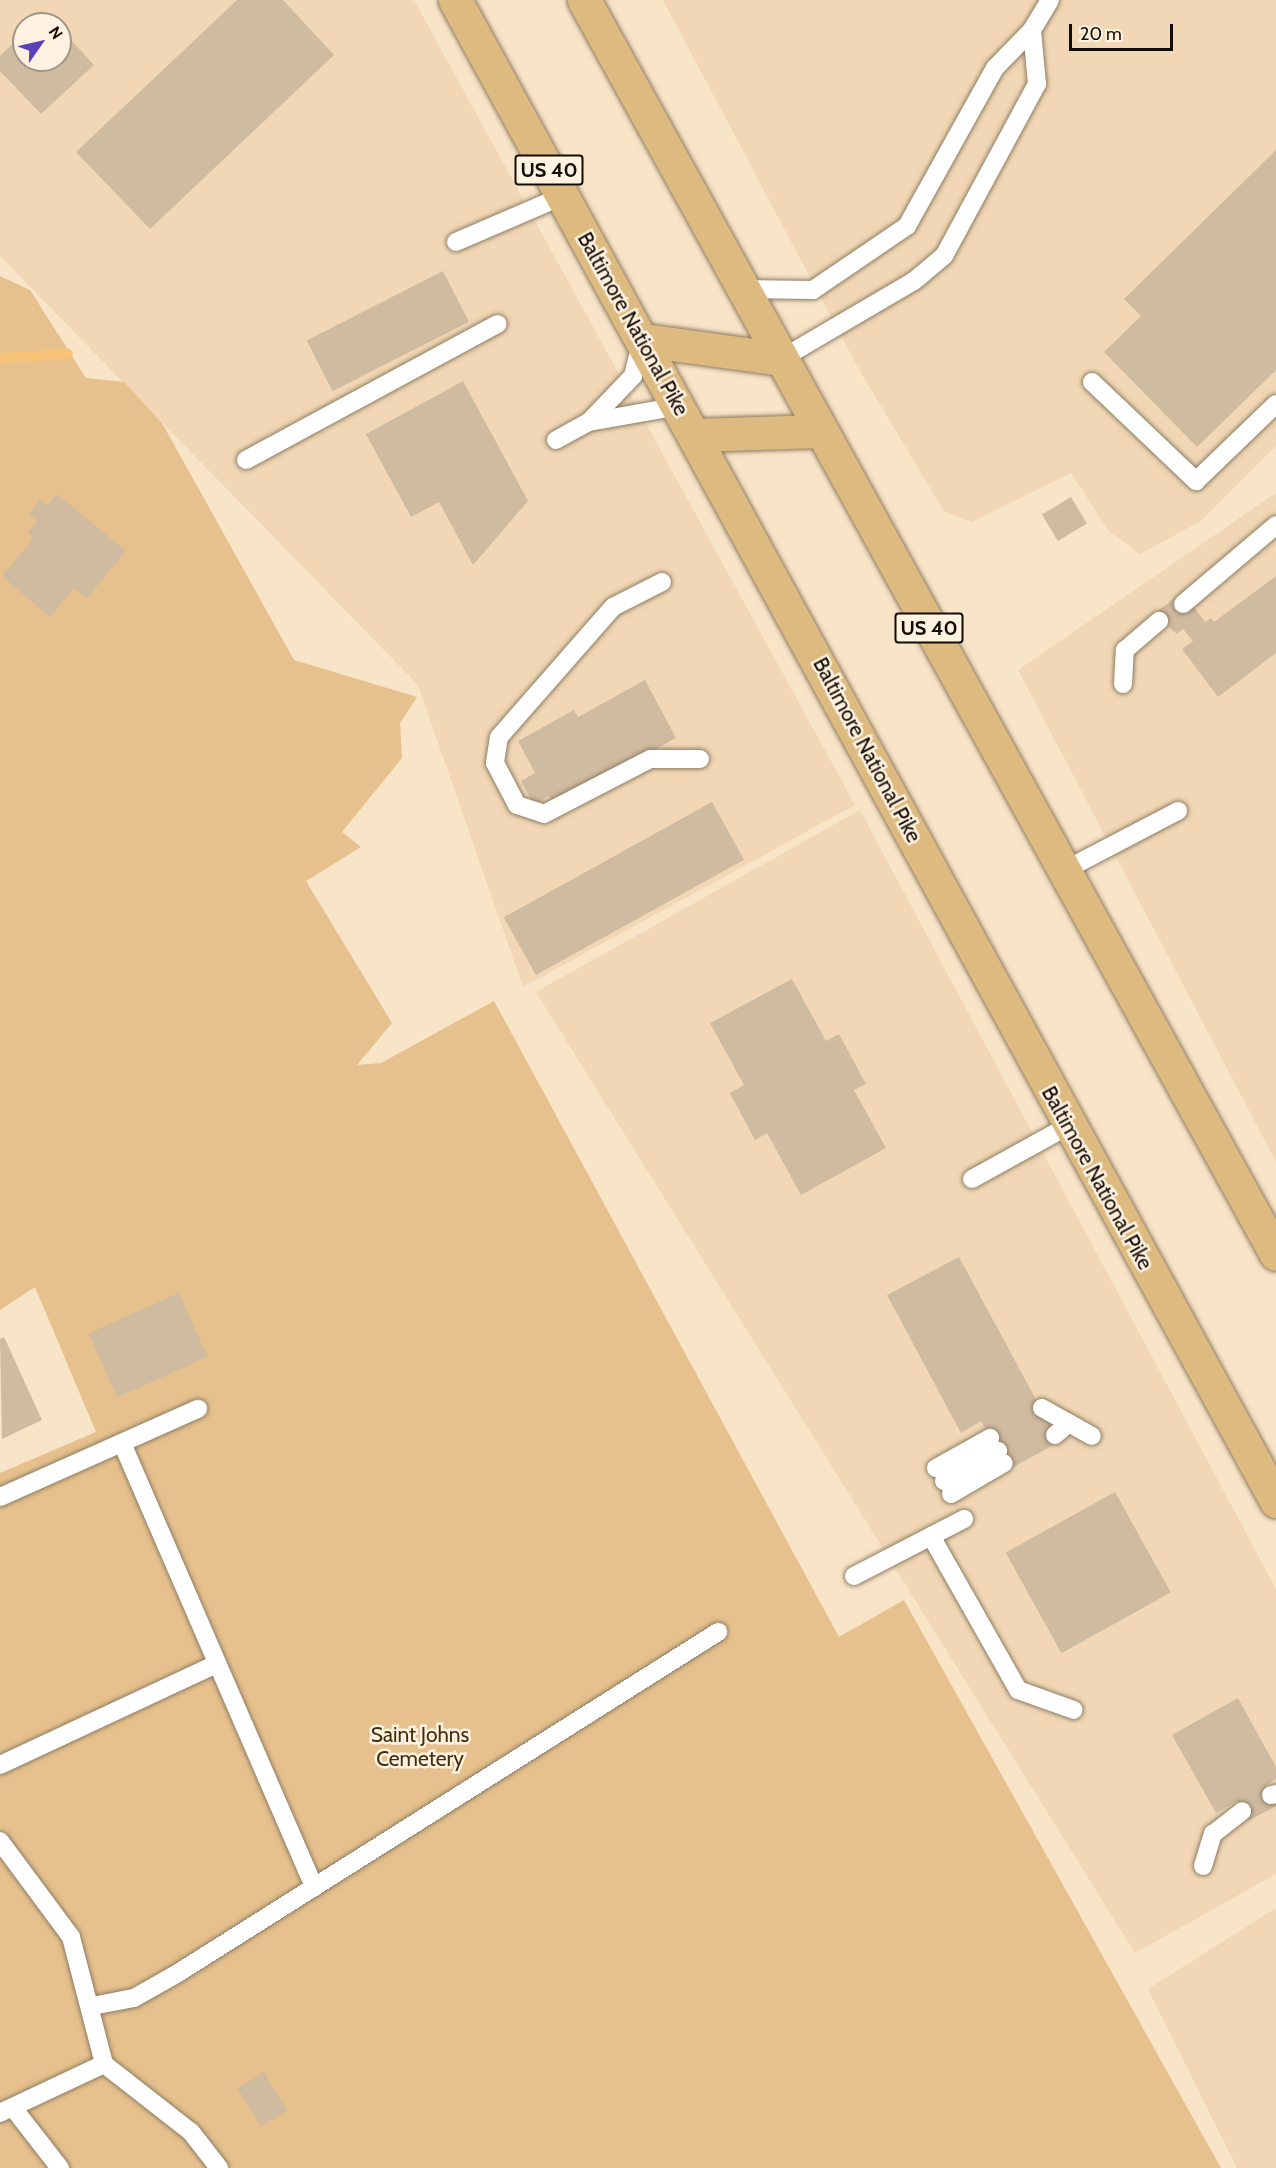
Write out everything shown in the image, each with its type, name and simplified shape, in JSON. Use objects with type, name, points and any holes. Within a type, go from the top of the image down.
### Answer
[{"type":"main road","name":"Baltimore National Pike","points":[[455,0],[695,435],[1068,1126],[1276,1501]]},
{"type":"main road","name":"US 40","points":[[584,0],[819,431],[1274,1245]]},
{"type":"main road","points":[[642,339],[781,359]]},
{"type":"main road","points":[[695,435],[819,431]]},
{"type":"lane","points":[[742,289],[813,290],[907,226],[995,68],[1032,30],[1050,0]]},
{"type":"lane","points":[[781,359],[914,281],[944,256],[1037,84],[1032,30]]},
{"type":"lane","points":[[456,242],[563,196]]},
{"type":"lane","points":[[246,460],[498,324]]},
{"type":"lane","points":[[556,440],[589,422],[633,376],[642,339]]},
{"type":"lane","points":[[1092,382],[1196,481],[1276,404]]},
{"type":"lane","points":[[589,422],[679,406]]},
{"type":"lane","points":[[1183,604],[1276,525]]},
{"type":"lane","points":[[662,582],[612,607],[499,737],[495,763],[517,805],[544,814],[650,759],[700,759]]},
{"type":"lane","points":[[1123,684],[1125,650],[1159,621]]},
{"type":"lane","points":[[1063,871],[1178,811]]},
{"type":"lane","points":[[972,1179],[1068,1126]]},
{"type":"lane","points":[[0,1497],[198,1409]]},
{"type":"lane","points":[[1069,1423],[1049,1422],[1069,1423],[1092,1436]]},
{"type":"lane","points":[[122,1443],[314,1887]]},
{"type":"lane","points":[[997,1451],[944,1481],[997,1451]]},
{"type":"lane","points":[[854,1576],[964,1519]]},
{"type":"lane","points":[[931,1536],[1018,1690],[1074,1710]]},
{"type":"lane","points":[[92,2006],[134,1998],[718,1632]]},
{"type":"lane","points":[[0,1765],[217,1664]]},
{"type":"lane","points":[[1203,1866],[1213,1834],[1242,1811]]},
{"type":"lane","points":[[0,1841],[71,1937],[92,2006],[104,2064],[191,2132],[219,2168]]},
{"type":"lane","points":[[60,2168],[7,2111],[104,2064]]},
{"type":"shaded area","points":[[0,0],[414,0],[855,805],[523,987],[418,685],[0,256]]},
{"type":"shaded area","points":[[663,0],[1276,0],[1276,446],[1201,521],[1140,554],[1109,531],[1071,473],[972,522],[944,511],[857,366]]},
{"type":"shaded area","points":[[1276,493],[1276,1162],[1018,670]]},
{"type":"shaded area","points":[[860,810],[1276,1589],[1276,1874],[1135,1953],[536,992]]},
{"type":"shaded area","points":[[1276,1908],[1276,2168],[1237,2168],[1148,1989]]},
{"type":"green space","name":"Saint Johns Cemetery","points":[[0,276],[30,290],[86,378],[124,382],[162,423],[294,660],[417,697],[400,723],[402,758],[342,832],[361,847],[306,881],[392,1023],[357,1065],[381,1063],[494,1001],[839,1637],[904,1600],[1221,2168],[0,2168],[0,1473],[96,1432],[35,1287],[0,1310]]},
{"type":"building","points":[[237,0],[283,0],[334,55],[150,229],[76,152]]},
{"type":"building","points":[[72,41],[94,65],[41,114],[0,71],[0,56],[12,44],[12,72],[72,72]]},
{"type":"building","points":[[1276,150],[1276,370],[1197,447],[1104,352],[1141,316],[1124,299]]},
{"type":"building","points":[[443,271],[469,322],[333,391],[307,340]]},
{"type":"building","points":[[463,381],[528,501],[473,565],[439,502],[411,517],[366,434]]},
{"type":"building","points":[[57,494],[126,551],[87,598],[74,588],[50,617],[2,576],[34,538],[28,532],[37,521],[29,514],[40,500],[48,505]]},
{"type":"building","points":[[1071,497],[1087,524],[1058,541],[1042,515]]},
{"type":"building","points":[[1276,576],[1276,653],[1218,697],[1182,649],[1193,641],[1183,629],[1177,634],[1154,614],[1177,596],[1187,611],[1193,606],[1205,622],[1211,618],[1214,622]]},
{"type":"building","points":[[645,680],[676,738],[554,805],[549,796],[534,805],[521,781],[535,773],[518,741],[574,710],[578,717]]},
{"type":"building","points":[[712,802],[744,860],[536,975],[504,917]]},
{"type":"building","points":[[792,979],[826,1041],[839,1034],[866,1084],[854,1090],[886,1148],[801,1195],[767,1133],[755,1140],[730,1093],[744,1085],[710,1023]]},
{"type":"building","points":[[959,1257],[1059,1442],[1008,1470],[981,1421],[961,1433],[887,1295]]},
{"type":"building","points":[[179,1293],[207,1357],[117,1397],[89,1333]]},
{"type":"building","points":[[4,1337],[42,1420],[2,1439],[0,1339]]},
{"type":"building","points":[[1115,1492],[1171,1593],[1061,1653],[1006,1553]]},
{"type":"building","points":[[1238,1698],[1276,1767],[1276,1779],[1266,1785],[1276,1806],[1248,1821],[1237,1801],[1216,1813],[1172,1735]]},
{"type":"building","points":[[264,2072],[287,2111],[261,2127],[237,2088]]},
{"type":"waterway","points":[[0,358],[68,354]]}]
